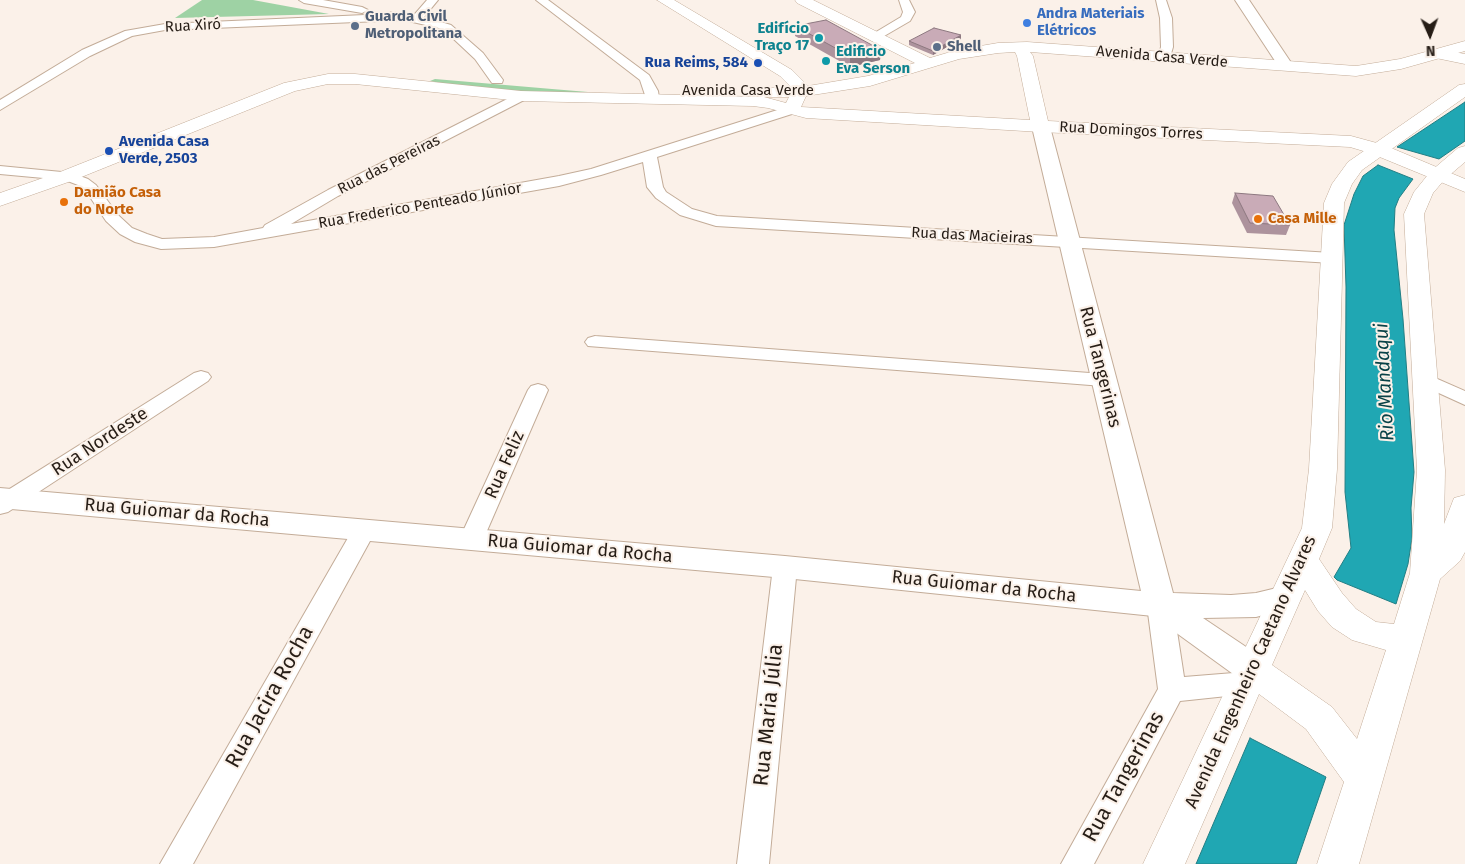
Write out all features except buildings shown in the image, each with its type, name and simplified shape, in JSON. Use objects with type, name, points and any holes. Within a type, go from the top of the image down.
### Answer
[{"type":"main road","points":[[802,0],[930,64]]},
{"type":"main road","points":[[662,1],[786,73],[801,87],[790,110]]},
{"type":"main road","name":"Avenida Casa Verde","points":[[266,95],[310,82],[355,79],[521,96],[800,92],[870,81],[981,50],[1019,47],[1356,71],[1401,64],[1465,46]]},
{"type":"main road","name":"Rua Tangerinas","points":[[1019,47],[1025,56],[1041,127]]},
{"type":"main road","points":[[1437,54],[1465,59]]},
{"type":"main road","name":"Avenida Casa Verde","points":[[0,200],[67,176],[266,95],[294,81],[331,73],[369,72],[497,80],[753,101],[771,103],[790,110]]},
{"type":"main road","name":"Avenida Engenheiro Caetano Alvares","points":[[1164,864],[1317,528],[1323,469],[1334,203],[1342,184],[1355,166],[1465,89]]},
{"type":"main road","name":"Rua Domingos Torres","points":[[790,110],[806,113],[1041,127],[1351,142],[1377,149],[1431,183],[1465,186]]},
{"type":"main road","points":[[1338,864],[1426,574],[1431,470],[1414,214],[1431,183],[1465,152]]},
{"type":"main road","points":[[1431,183],[1465,193]]},
{"type":"main road","points":[[1426,574],[1449,553],[1465,505]]},
{"type":"main road","points":[[1302,559],[1330,602],[1344,618],[1364,631],[1376,635],[1388,638],[1406,637]]},
{"type":"main road","points":[[1249,676],[1319,718],[1347,754],[1363,780]]},
{"type":"street","points":[[304,0],[439,24],[453,31],[479,56],[497,80]]},
{"type":"street","points":[[412,18],[433,0]]},
{"type":"street","points":[[541,0],[645,78],[651,94]]},
{"type":"street","points":[[875,37],[895,28],[906,19],[910,12],[904,0]]},
{"type":"street","points":[[1161,0],[1166,18],[1167,47],[1164,57]]},
{"type":"street","points":[[1242,0],[1286,67]]},
{"type":"street","name":"Rua Xiró","points":[[0,106],[86,53],[110,40],[135,32],[165,27],[207,24],[412,18]]},
{"type":"street","name":"Rua das Pereiras","points":[[258,236],[333,194],[521,96]]},
{"type":"street","name":"Rua Frederico Penteado Júnior","points":[[67,176],[83,182],[91,188],[112,218],[126,231],[141,238],[161,244],[214,242],[258,236],[559,181],[596,172],[790,110]]},
{"type":"street","name":"Rua Tangerinas","points":[[1041,127],[1068,242],[1160,604],[1172,690],[1077,864]]},
{"type":"street","name":"Rua das Macieiras","points":[[649,155],[655,187],[661,195],[686,212],[716,221],[1332,258]]},
{"type":"street","points":[[0,170],[67,176]]},
{"type":"street","points":[[595,342],[1103,380]]},
{"type":"street","name":"Rua Nordeste","points":[[4,501],[201,378]]},
{"type":"street","points":[[1426,380],[1465,400]]},
{"type":"street","name":"Rua Feliz","points":[[472,540],[538,390]]},
{"type":"street","name":"Rua Guiomar da Rocha","points":[[4,501],[785,567],[1160,604],[1231,607],[1256,605],[1284,598]]},
{"type":"street","name":"Rua Jacira Rocha","points":[[176,864],[364,530]]},
{"type":"street","name":"Rua Maria Júlia","points":[[753,864],[785,567]]},
{"type":"street","name":"Rua Guiomar da Rocha","points":[[1160,604],[1249,676]]},
{"type":"street","points":[[1172,690],[1249,676]]},
{"type":"green space","points":[[202,0],[253,0],[329,14],[175,18]]},
{"type":"green space","points":[[435,79],[588,92],[543,95],[430,81]]},
{"type":"water","points":[[1465,102],[1465,141],[1439,159],[1397,147]]},
{"type":"water","name":"Rio Mandaqui","points":[[1378,165],[1413,179],[1399,198],[1395,208],[1394,230],[1403,319],[1414,472],[1411,508],[1412,538],[1408,564],[1396,604],[1337,580],[1334,577],[1351,548],[1345,492],[1346,287],[1344,225],[1354,194],[1363,176]]},
{"type":"water","points":[[1250,738],[1326,777],[1296,864],[1196,864]]},
{"type":"place","name":"Andra Materiais Elétricos","points":[[1027,23]]},
{"type":"place","name":"Guarda Civil Metropolitana","points":[[355,26]]},
{"type":"place","name":"Edifício Traço 17","points":[[819,38]]},
{"type":"place","name":"Shell","points":[[937,47]]},
{"type":"place","name":"Edificio Eva Serson","points":[[826,61]]},
{"type":"place","name":"Rua Reims, 584","points":[[758,63]]},
{"type":"place","name":"Avenida Casa Verde, 2503","points":[[109,151]]},
{"type":"place","name":"Damião Casa do Norte","points":[[64,202]]},
{"type":"place","name":"Casa Mille","points":[[1258,219]]}]
